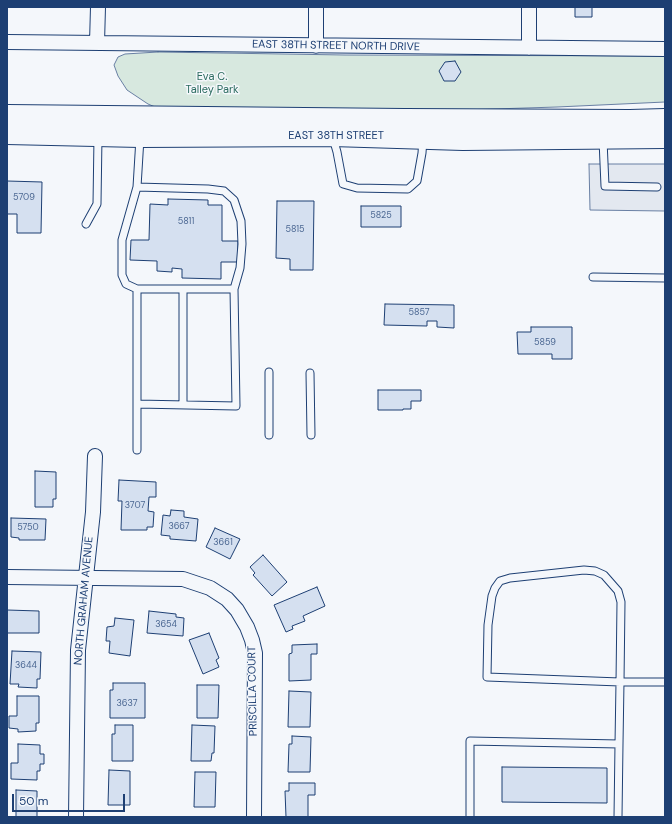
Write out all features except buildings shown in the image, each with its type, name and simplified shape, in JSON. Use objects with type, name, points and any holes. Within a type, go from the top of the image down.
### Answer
[{"type":"main road","name":"EAST 38TH STREET","points":[[7,116],[404,120],[665,120]]},
{"type":"main road","name":"EAST 38TH STREET","points":[[7,133],[140,136],[423,137],[463,139],[665,137]]},
{"type":"street","points":[[97,43],[98,7]]},
{"type":"street","points":[[316,7],[316,46]]},
{"type":"street","points":[[529,7],[529,48]]},
{"type":"street","name":"EAST 38TH STREET NORTH DRIVE","points":[[7,42],[665,49]]},
{"type":"street","name":"NORTH GRAHAM AVENUE","points":[[76,817],[78,650],[93,512],[95,456]]},
{"type":"street","name":"PRISCILLA COURT","points":[[7,577],[170,578],[190,580],[210,588],[222,595],[237,610],[247,627],[255,653],[254,817]]},
{"type":"lane","points":[[86,224],[96,204],[98,134]]},
{"type":"lane","points":[[140,136],[137,187],[122,240],[122,275],[126,284],[138,289],[234,289]]},
{"type":"lane","points":[[332,136],[337,152],[343,184],[357,188],[408,189],[417,181],[423,137]]},
{"type":"lane","points":[[603,137],[604,186],[657,187]]},
{"type":"lane","points":[[137,187],[224,191],[234,200],[241,221],[242,244],[240,268],[234,289],[236,406],[137,404]]},
{"type":"lane","points":[[593,277],[665,278]]},
{"type":"lane","points":[[137,450],[138,289]]},
{"type":"lane","points":[[183,289],[183,405]]},
{"type":"lane","points":[[268,435],[269,372]]},
{"type":"lane","points":[[310,373],[311,435]]},
{"type":"lane","points":[[618,817],[620,682],[621,602],[618,591],[604,575],[595,571],[584,570],[510,578],[500,581],[495,588],[492,596],[488,625],[487,677],[620,682],[665,682]]},
{"type":"lane","points":[[470,817],[470,741],[619,744]]},
{"type":"green space","name":"Eva C. Talley Park","points":[[158,52],[345,55],[665,56],[665,102],[430,111],[167,112],[148,104],[127,90],[118,76],[114,65],[118,57],[125,54]]},
{"type":"shaded area","points":[[589,164],[665,164],[665,211],[590,210]]}]
